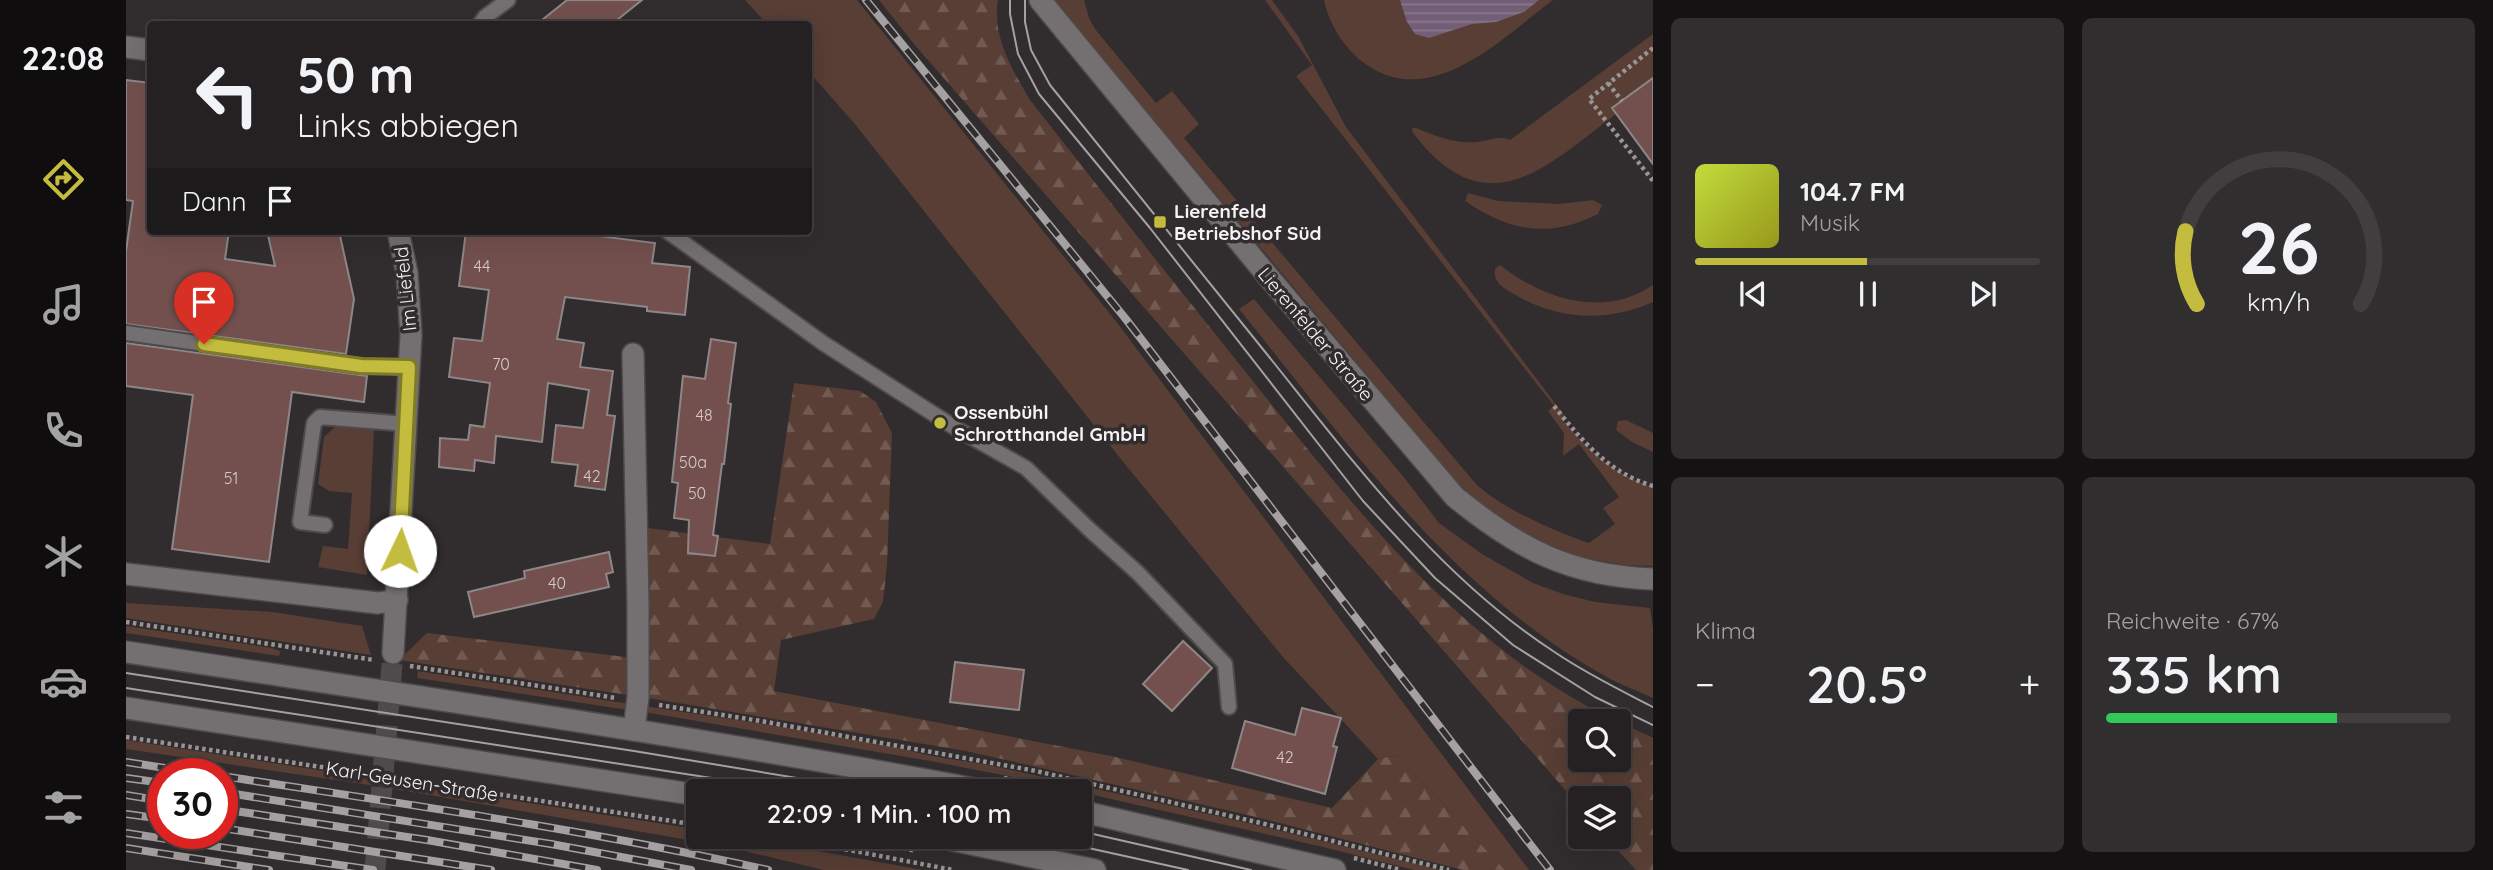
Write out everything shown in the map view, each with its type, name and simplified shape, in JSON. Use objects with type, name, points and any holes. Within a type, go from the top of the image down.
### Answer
[{"type":"street","name":"Lierenfelder Straße","points":[[1040,0],[1271,280],[1455,497],[1482,519],[1527,548],[1550,559],[1595,573],[1653,579]]},
{"type":"street","points":[[126,47],[147,50]]},
{"type":"street","name":"Im Liefeld","points":[[393,653],[411,335],[407,273],[399,235]]},
{"type":"street","points":[[633,354],[638,604],[638,697],[634,730]]},
{"type":"street","points":[[126,574],[364,602],[397,600]]},
{"type":"street","points":[[126,653],[634,730],[922,779]]},
{"type":"street","name":"Karl-Geusen-Straße","points":[[126,708],[686,793]]},
{"type":"street","points":[[1092,814],[1335,870]]},
{"type":"street","points":[[995,849],[1095,870]]},
{"type":"lane","points":[[482,21],[508,0]]},
{"type":"lane","points":[[673,235],[823,343],[957,429],[1026,468],[1138,573],[1225,664],[1229,707]]},
{"type":"lane","points":[[126,333],[361,366],[409,367]]},
{"type":"lane","points":[[325,525],[300,522],[314,423],[320,417],[407,424]]},
{"type":"path","points":[[1653,48],[1588,99],[1653,181]]},
{"type":"path","points":[[1608,83],[1622,101]]},
{"type":"path","points":[[1554,406],[1584,444],[1600,458],[1633,479],[1653,486]]},
{"type":"path","name":"Karl-Geusen-Straße","points":[[126,737],[686,823]]},
{"type":"path","points":[[844,849],[953,870]]},
{"type":"green space","points":[[745,0],[857,0],[1115,320],[1529,870],[1505,870],[1397,755],[1378,759],[1282,656],[1124,463],[854,123],[812,75],[812,21],[764,21]]},
{"type":"green space","points":[[879,0],[998,0],[1001,40],[1010,64],[1030,100],[1328,474],[1413,569],[1459,613],[1508,654],[1560,690],[1594,709],[1568,709],[1568,772],[1631,772],[1631,728],[1653,738],[1653,870],[1636,870],[1617,849],[1631,849],[1631,786],[1568,786],[1568,793],[914,44]]},
{"type":"green space","points":[[1053,0],[1084,0],[1095,29],[1156,103],[1172,91],[1199,124],[1184,138],[1476,484],[1514,510],[1545,526],[1589,543],[1615,524],[1603,508],[1619,497],[1579,444],[1563,456],[1564,433],[1548,411],[1554,406],[1296,76],[1312,65],[1265,0],[1272,0],[1298,36],[1346,127],[1564,415],[1562,419],[1602,460],[1639,482],[1653,487],[1653,566],[1582,558],[1544,543],[1487,511],[1457,482]]},
{"type":"green space","points":[[1324,0],[1553,0],[1488,50],[1464,64],[1440,75],[1414,79],[1389,76],[1357,57],[1338,35]]},
{"type":"green space","points":[[1653,34],[1653,78],[1612,108],[1616,114],[1564,154],[1515,180],[1490,183],[1465,178],[1440,162],[1413,133],[1412,128],[1416,128],[1461,142],[1498,138],[1510,140]]},
{"type":"green space","points":[[1468,193],[1498,201],[1559,204],[1593,200],[1602,205],[1598,214],[1580,222],[1546,229],[1529,228],[1513,225],[1481,211],[1465,201]]},
{"type":"green space","points":[[1500,265],[1535,287],[1574,300],[1594,303],[1614,301],[1653,285],[1653,302],[1635,309],[1599,316],[1581,316],[1546,309],[1502,286],[1495,274],[1495,269]]},
{"type":"green space","points":[[1254,299],[1403,476],[1439,523],[1482,554],[1533,583],[1595,602],[1650,608],[1653,628],[1653,698],[1611,679],[1549,641],[1498,601],[1450,557],[1362,461],[1239,309]]},
{"type":"green space","points":[[794,383],[860,391],[876,402],[892,433],[883,602],[874,619],[781,640],[774,691],[1111,756],[1332,808],[1378,759],[1397,755],[1505,870],[1463,870],[1252,816],[966,751],[399,660],[427,633],[642,659],[648,528],[770,544]]},
{"type":"green space","points":[[1626,420],[1653,433],[1653,452],[1632,442],[1616,430],[1618,421]]},
{"type":"green space","points":[[335,427],[374,430],[367,575],[318,567],[323,546],[348,549],[352,493],[329,491],[318,484],[324,437]]},
{"type":"green space","points":[[126,603],[273,612],[362,626],[371,655],[126,618]]},
{"type":"green space","points":[[126,626],[280,651],[279,656],[126,633]]},
{"type":"green space","points":[[418,671],[630,704],[628,710],[417,678]]},
{"type":"green space","points":[[644,706],[771,725],[1052,779],[1022,779],[644,712]]},
{"type":"green space","points":[[126,740],[686,827],[686,840],[383,787],[238,766],[238,758],[187,758],[126,749]]},
{"type":"green space","points":[[1092,788],[1440,870],[1414,870],[1092,795]]},
{"type":"green space","points":[[736,849],[807,849],[923,870],[824,870]]},
{"type":"shaded area","points":[[1400,0],[1539,0],[1524,12],[1496,22],[1472,24],[1429,38],[1415,34],[1407,22]]},
{"type":"building","points":[[567,0],[642,0],[616,21],[541,21]]},
{"type":"building","points":[[1653,78],[1653,164],[1612,108]]},
{"type":"building","points":[[126,80],[147,83],[147,235],[228,235],[225,259],[275,266],[268,235],[340,235],[354,299],[346,354],[126,324],[126,251],[133,201],[126,200]]},
{"type":"building","points":[[465,235],[591,235],[655,243],[652,263],[690,267],[685,315],[647,311],[647,307],[565,297],[557,339],[584,343],[580,367],[613,371],[607,415],[615,416],[605,490],[575,486],[578,465],[552,462],[556,425],[583,428],[589,390],[548,383],[542,442],[496,436],[494,463],[475,460],[474,471],[439,467],[440,438],[468,440],[470,425],[484,427],[490,383],[449,377],[454,338],[482,341],[489,290],[459,286]]},
{"type":"building","points":[[711,339],[736,343],[724,464],[713,535],[718,536],[715,556],[688,553],[689,520],[674,518],[678,483],[672,482],[683,376],[705,379]]},
{"type":"building","points":[[126,343],[367,376],[364,402],[292,392],[269,562],[172,549],[193,395],[126,386]]},
{"type":"building","points":[[609,552],[613,572],[606,574],[609,587],[474,617],[468,592],[525,578],[524,571]]},
{"type":"building","points":[[1183,641],[1212,668],[1172,711],[1143,684]]},
{"type":"building","points":[[955,662],[1024,670],[1019,710],[950,702]]},
{"type":"building","points":[[1302,708],[1341,718],[1325,794],[1232,768],[1245,721],[1295,735]]},
{"type":"tunnel","points":[[375,870],[393,653]]},
{"type":"tram line","points":[[1010,0],[1018,54],[1039,94],[1150,228],[1363,501],[1435,578],[1513,645],[1595,697],[1653,725]]},
{"type":"tram line","points":[[1025,0],[1025,22],[1031,50],[1050,85],[1331,435],[1399,515],[1435,553],[1513,623],[1580,668],[1653,707]]},
{"type":"tram line","points":[[126,673],[803,779]]},
{"type":"tram line","points":[[126,688],[718,779]]},
{"type":"tram line","points":[[1092,834],[1251,870]]},
{"type":"tram line","points":[[1092,849],[1188,870]]},
{"type":"railway","points":[[866,0],[1125,318],[1550,870]]},
{"type":"railway","points":[[126,762],[147,765]]},
{"type":"railway","points":[[126,778],[147,781]]},
{"type":"railway","points":[[238,778],[564,830],[768,870]]},
{"type":"railway","points":[[126,795],[147,798]]},
{"type":"railway","points":[[238,795],[551,844],[691,870]]},
{"type":"railway","points":[[238,811],[427,840],[597,870]]},
{"type":"railway","points":[[126,814],[147,817]]},
{"type":"railway","points":[[238,830],[491,870]]},
{"type":"railway","points":[[126,833],[373,870]]},
{"type":"railway","points":[[126,848],[269,870]]},
{"type":"place","name":"Lierenfeld Betriebshof Süd","points":[[1160,222]]},
{"type":"place","name":"Ossenbühl Schrotthandel GmbH","points":[[940,423]]},
{"type":"route","points":[[204,344],[361,366],[409,367],[400,551]]}]
